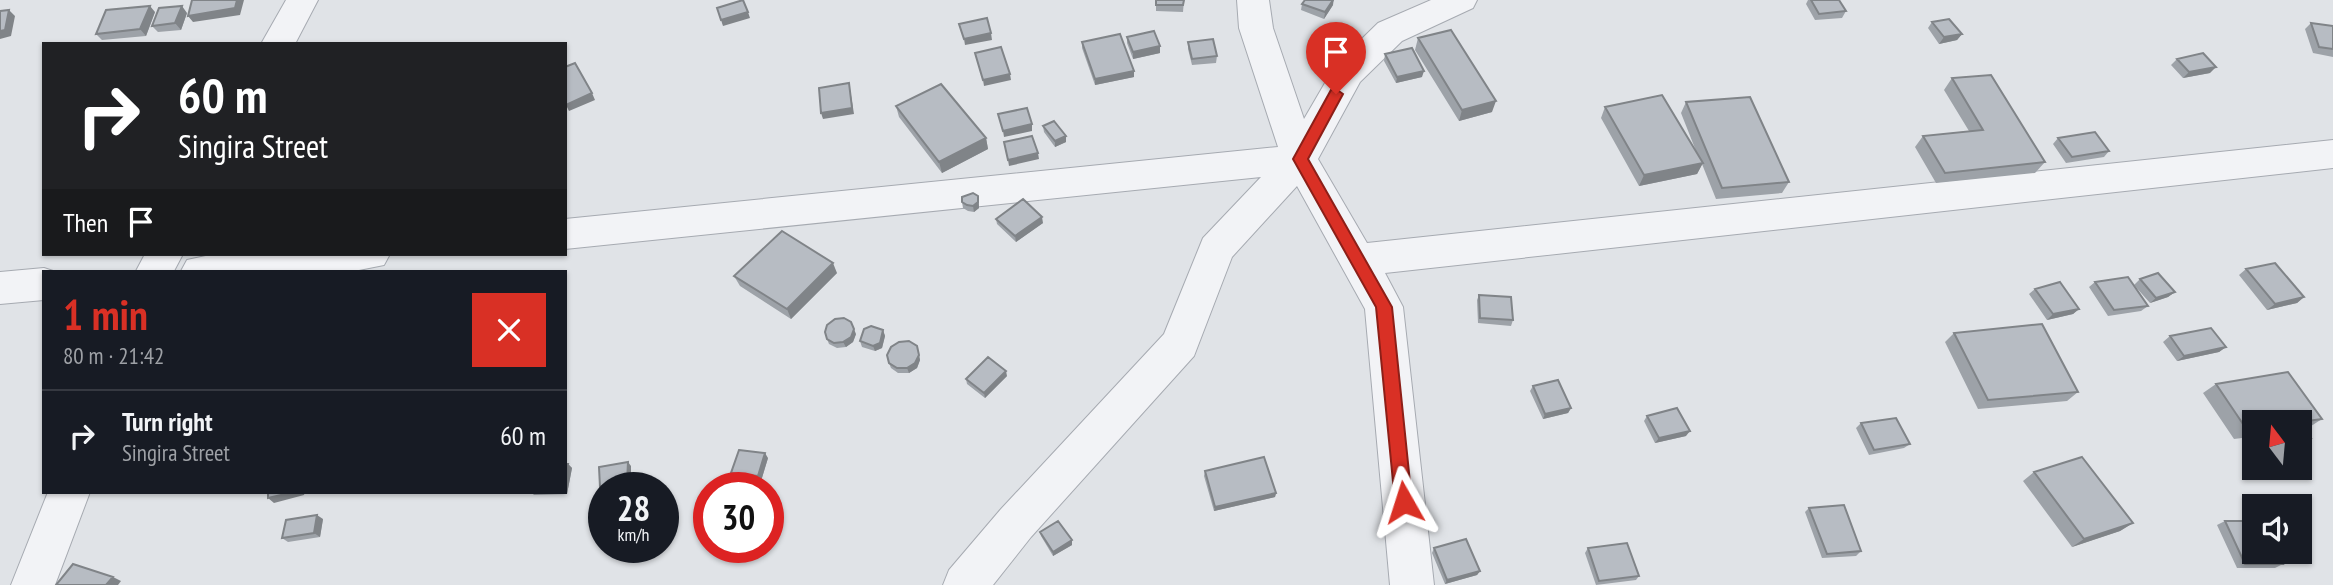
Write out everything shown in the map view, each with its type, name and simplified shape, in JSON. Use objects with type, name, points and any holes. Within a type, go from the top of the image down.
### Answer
[{"type":"street","points":[[279,42],[302,0]]},
{"type":"street","points":[[1253,0],[1256,27],[1300,159],[1384,307],[1412,585]]},
{"type":"street","points":[[965,585],[1016,523],[1180,344],[1216,249],[1300,159],[1348,72],[1390,32],[1461,0]]},
{"type":"street","points":[[1358,260],[2333,154]]},
{"type":"street","points":[[567,234],[1300,159]]},
{"type":"street","points":[[210,270],[351,256]]},
{"type":"street","points":[[0,288],[42,284]]},
{"type":"street","points":[[33,585],[68,494]]},
{"type":"building","points":[[192,0],[237,0],[235,8],[188,16]]},
{"type":"building","points":[[743,0],[748,12],[721,20],[717,8]]},
{"type":"building","points":[[1156,0],[1184,0],[1183,5],[1156,5]]},
{"type":"building","points":[[1305,0],[1333,0],[1325,12],[1302,4]]},
{"type":"building","points":[[1811,0],[1839,0],[1846,11],[1819,14]]},
{"type":"building","points":[[150,6],[140,29],[96,34],[106,10]]},
{"type":"building","points":[[182,6],[175,23],[152,26],[159,8]]},
{"type":"building","points":[[9,10],[5,30],[0,31],[0,11]]},
{"type":"building","points":[[987,18],[991,33],[964,39],[959,24]]},
{"type":"building","points":[[1949,19],[1962,34],[1944,37],[1932,22]]},
{"type":"building","points":[[2311,23],[2333,26],[2333,49],[2319,47]]},
{"type":"building","points":[[1451,30],[1496,101],[1462,110],[1418,38]]},
{"type":"building","points":[[1154,31],[1160,46],[1133,52],[1127,37]]},
{"type":"building","points":[[1120,34],[1134,71],[1095,79],[1082,42]]},
{"type":"building","points":[[1213,39],[1217,56],[1192,59],[1188,42]]},
{"type":"building","points":[[1001,47],[1010,74],[983,80],[975,53]]},
{"type":"building","points":[[1412,48],[1424,71],[1397,77],[1385,54]]},
{"type":"building","points":[[2203,53],[2216,67],[2189,72],[2177,59]]},
{"type":"building","points":[[575,63],[592,93],[567,105],[567,66]]},
{"type":"building","points":[[1991,75],[2045,162],[1945,173],[1923,136],[1983,130],[1952,78]]},
{"type":"building","points":[[849,83],[852,108],[821,113],[819,88]]},
{"type":"building","points":[[941,84],[986,138],[939,162],[896,106]]},
{"type":"building","points":[[1662,95],[1703,163],[1644,175],[1605,107]]},
{"type":"building","points":[[1750,97],[1789,182],[1722,188],[1686,102]]},
{"type":"building","points":[[1027,108],[1032,124],[1003,131],[998,114]]},
{"type":"building","points":[[1054,121],[1066,136],[1055,141],[1043,126]]},
{"type":"building","points":[[2095,132],[2109,151],[2072,157],[2058,138]]},
{"type":"building","points":[[1032,136],[1038,153],[1008,160],[1004,142]]},
{"type":"building","points":[[973,193],[978,196],[978,202],[973,206],[962,202],[962,197]]},
{"type":"building","points":[[1023,199],[1042,217],[1015,236],[996,219]]},
{"type":"building","points":[[782,231],[833,263],[787,309],[734,276]]},
{"type":"building","points":[[2275,263],[2304,297],[2275,304],[2246,269]]},
{"type":"building","points":[[2158,273],[2175,292],[2156,298],[2140,279]]},
{"type":"building","points":[[2128,277],[2148,306],[2114,310],[2095,282]]},
{"type":"building","points":[[2060,282],[2079,309],[2053,314],[2035,289]]},
{"type":"building","points":[[1479,295],[1511,297],[1513,320],[1480,318]]},
{"type":"building","points":[[844,318],[851,322],[854,329],[851,337],[834,343],[827,339],[827,325],[835,319]]},
{"type":"building","points":[[2042,324],[2078,392],[1988,400],[1954,333]]},
{"type":"building","points":[[871,326],[883,330],[880,343],[873,346],[860,341],[864,329]]},
{"type":"building","points":[[2211,328],[2226,347],[2184,356],[2170,336]]},
{"type":"building","points":[[909,341],[917,346],[919,355],[915,363],[907,368],[897,368],[889,363],[887,355],[891,347],[899,342]]},
{"type":"building","points":[[988,357],[1006,371],[984,393],[966,379]]},
{"type":"building","points":[[2288,372],[2322,419],[2312,420],[2312,410],[2242,410],[2242,423],[2216,384]]},
{"type":"building","points":[[1558,380],[1571,408],[1545,414],[1533,386]]},
{"type":"building","points":[[1677,408],[1690,431],[1659,438],[1647,416]]},
{"type":"building","points":[[1896,418],[1910,444],[1874,450],[1861,423]]},
{"type":"building","points":[[739,450],[765,453],[759,472],[731,472]]},
{"type":"building","points":[[1264,457],[1276,493],[1215,507],[1205,471]]},
{"type":"building","points":[[2082,457],[2133,523],[2084,539],[2034,472]]},
{"type":"building","points":[[628,462],[628,472],[599,472],[599,467]]},
{"type":"building","points":[[268,494],[285,494],[268,498]]},
{"type":"building","points":[[1844,505],[1861,551],[1827,554],[1809,508]]},
{"type":"building","points":[[317,515],[314,533],[282,538],[286,520]]},
{"type":"building","points":[[1058,521],[1072,540],[1053,552],[1040,532]]},
{"type":"building","points":[[2225,521],[2242,521],[2242,558]]},
{"type":"building","points":[[1466,539],[1480,571],[1447,580],[1434,548]]},
{"type":"building","points":[[1627,543],[1639,576],[1599,581],[1588,548]]},
{"type":"building","points":[[73,564],[113,577],[106,585],[56,585]]},
{"type":"route","points":[[1336,94],[1300,159],[1384,307],[1404,502]]}]
